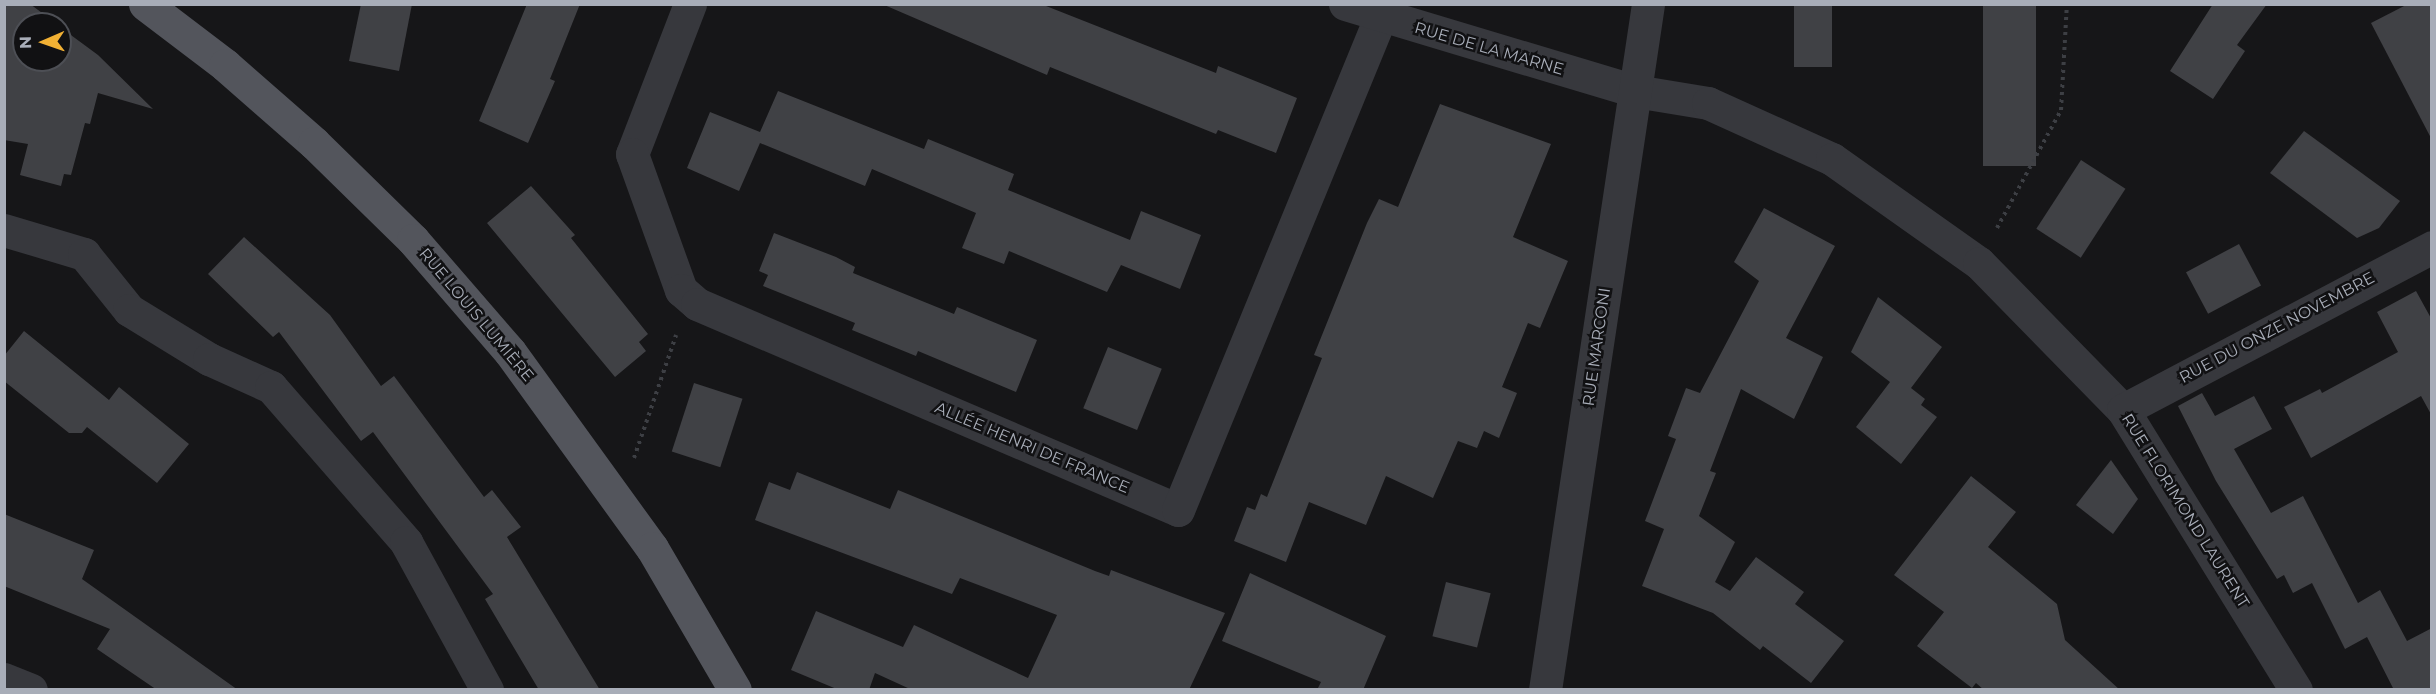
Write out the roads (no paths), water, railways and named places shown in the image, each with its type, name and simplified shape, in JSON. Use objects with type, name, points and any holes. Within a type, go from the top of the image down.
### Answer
[{"type":"main road","name":"RUE LOUIS LUMIÈRE","points":[[145,4],[225,65],[314,143],[413,240],[510,352],[652,548],[736,689]]},
{"type":"street","name":"ALLÉE HENRI DE FRANCE","points":[[690,4],[632,154],[681,290],[697,304],[1179,510],[1380,18]]},
{"type":"street","name":"RUE DE LA MARNE","points":[[1345,4],[1380,18],[1635,91]]},
{"type":"street","name":"RUE MARCONI","points":[[1551,688],[1648,4]]},
{"type":"street","name":"RUE FLORIMOND LAURENT","points":[[1635,91],[1707,103],[1832,159],[1978,263],[2123,410],[2296,690]]},
{"type":"street","points":[[4,230],[84,254],[129,309],[209,359],[271,387],[406,542],[487,690]]},
{"type":"street","name":"RUE DU ONZE NOVEMBRE","points":[[2123,410],[2432,247]]},
{"type":"street","points":[[4,679],[31,690]]}]
